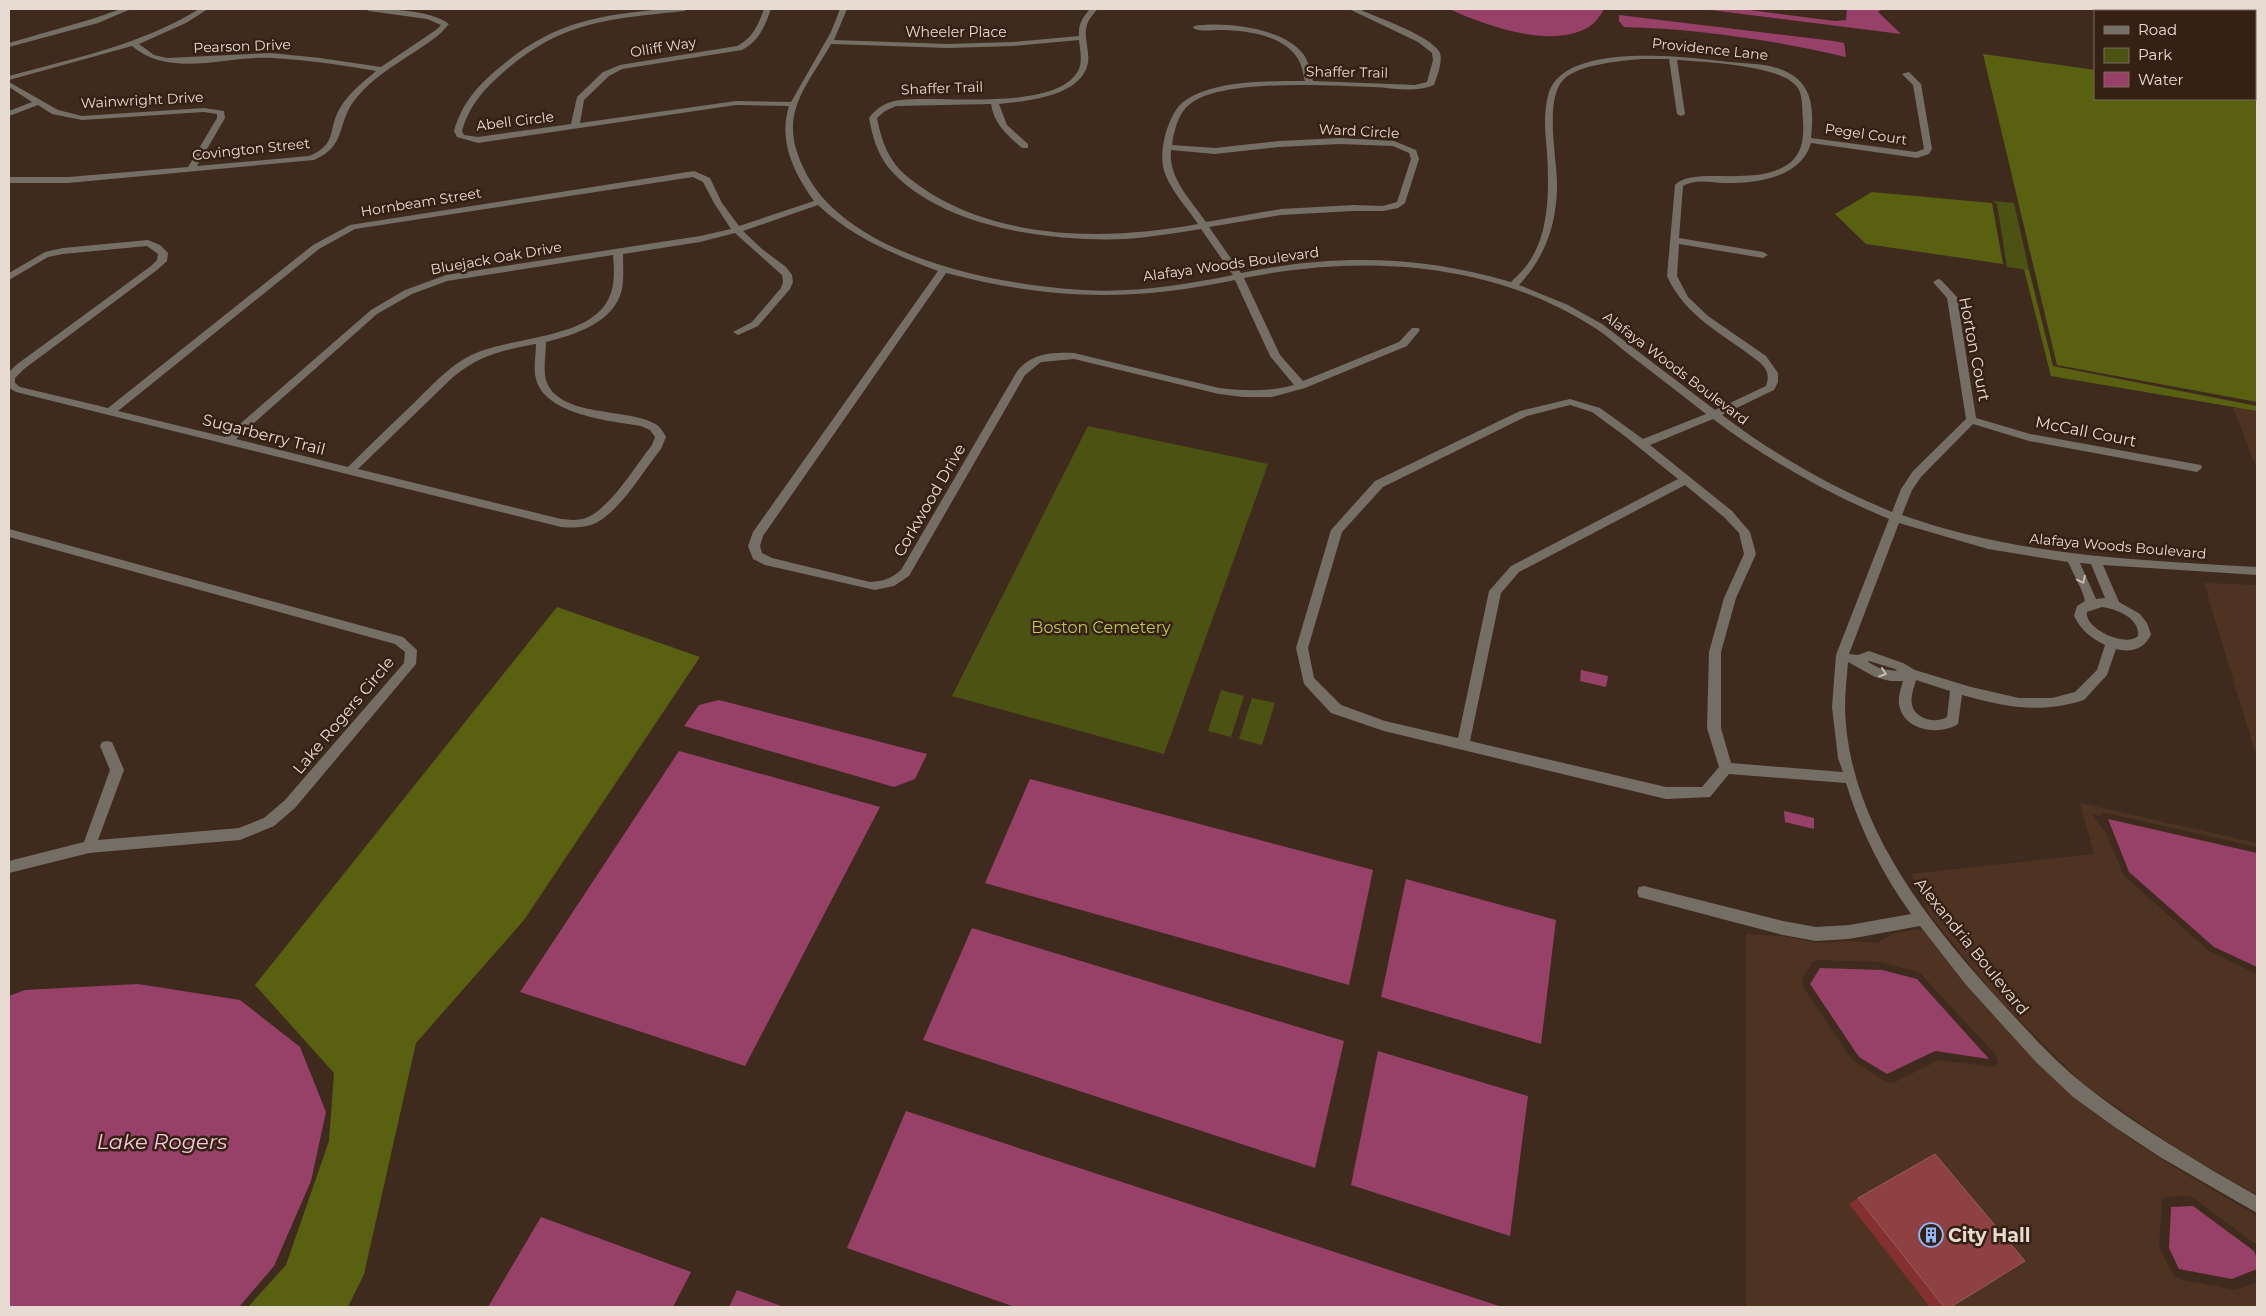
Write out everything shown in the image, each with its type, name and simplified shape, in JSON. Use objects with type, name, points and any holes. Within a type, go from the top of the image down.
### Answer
[{"type":"street","points":[[9,45],[95,21],[127,9]]},
{"type":"street","points":[[9,78],[133,43],[172,27],[204,9]]},
{"type":"street","name":"Covington Street","points":[[9,180],[68,180],[311,158],[323,154],[333,145],[340,115],[346,104],[366,84],[439,32],[445,24],[429,17],[369,9]]},
{"type":"street","name":"Abell Circle","points":[[684,9],[596,20],[573,26],[538,41],[485,82],[473,95],[463,112],[458,131],[461,136],[478,140],[736,103],[792,104]]},
{"type":"street","name":"Olliff Way","points":[[575,126],[580,99],[606,74],[620,67],[637,63],[739,48],[753,40],[767,9]]},
{"type":"street","name":"Alafaya Woods Boulevard","points":[[843,9],[831,42],[802,83],[792,104],[788,130],[794,161],[819,202],[853,229],[877,243],[944,269],[991,282],[1021,287],[1098,292],[1170,289],[1300,266],[1354,262],[1393,262],[1449,269],[1513,286],[1546,299],[1599,326],[1715,414],[1790,466],[1838,492],[1895,518],[1993,546],[2072,558],[2257,570]]},
{"type":"street","name":"Shaffer Trail","points":[[1094,9],[1082,21],[1081,38],[1086,60],[1080,74],[1070,85],[1039,97],[901,102],[888,105],[877,111],[873,118],[878,141],[892,166],[914,186],[940,202],[972,215],[1008,226],[1051,233],[1124,236],[1162,233],[1202,224]]},
{"type":"street","name":"Shaffer Trail","points":[[1301,386],[1275,356],[1239,277],[1171,178],[1166,161],[1168,147],[1181,107],[1190,100],[1216,90],[1310,84],[1415,87],[1430,83],[1437,60],[1436,52],[1421,40],[1353,9]]},
{"type":"street","points":[[1197,28],[1233,28],[1277,39],[1300,54],[1310,84]]},
{"type":"street","name":"Wheeler Place","points":[[831,42],[948,46],[1012,44],[1081,38]]},
{"type":"street","name":"Pearson Drive","points":[[133,43],[155,57],[172,60],[247,55],[280,55],[384,70]]},
{"type":"street","name":"Providence Lane","points":[[1513,286],[1534,261],[1541,246],[1553,188],[1550,124],[1556,84],[1563,76],[1575,70],[1600,63],[1647,55],[1775,71],[1792,77],[1801,84],[1804,91],[1807,140],[1801,158],[1791,166],[1776,173],[1755,178],[1728,180],[1694,179],[1684,181],[1679,185],[1672,276],[1676,289],[1686,302],[1702,316],[1759,356],[1771,368],[1774,379],[1770,388],[1715,414]]},
{"type":"street","points":[[1673,57],[1681,114]]},
{"type":"street","name":"Pegel Court","points":[[1807,140],[1906,154],[1926,152],[1928,149],[1917,84],[1906,74]]},
{"type":"street","name":"Wainwright Drive","points":[[9,84],[55,112],[82,118],[216,111],[221,113],[221,118],[191,169]]},
{"type":"street","points":[[994,100],[996,115],[1003,128],[1025,146]]},
{"type":"street","points":[[9,114],[38,102]]},
{"type":"street","name":"Ward Circle","points":[[1168,147],[1215,151],[1279,144],[1340,142],[1394,144],[1413,152],[1416,159],[1401,203],[1395,207],[1384,209],[1350,208],[1281,212],[1202,224]]},
{"type":"street","name":"Hornbeam Street","points":[[110,412],[316,246],[353,227],[694,174],[708,180],[718,202],[737,230],[758,251],[787,274],[788,282],[784,290],[756,324],[738,332]]},
{"type":"street","name":"Bluejack Oak Drive","points":[[227,441],[374,312],[395,297],[420,286],[446,278],[700,239],[737,230],[819,202]]},
{"type":"street","points":[[1674,240],[1763,254]]},
{"type":"street","name":"Sugarberry Trail","points":[[9,277],[45,255],[63,251],[141,243],[157,247],[163,253],[162,261],[154,268],[20,367],[10,377],[10,384],[16,388],[561,523],[575,524],[592,520],[605,511],[657,446],[661,437],[654,428],[644,423],[576,409],[552,397],[545,389],[541,380],[541,340]]},
{"type":"street","points":[[350,471],[466,361],[487,352],[564,335],[579,328],[604,311],[613,300],[617,287],[618,251]]},
{"type":"street","name":"Corkwood Drive","points":[[944,269],[757,535],[754,546],[758,556],[769,562],[870,586],[882,586],[897,581],[906,573],[1026,364],[1040,359],[1055,355],[1074,356],[1219,390],[1243,394],[1272,394],[1301,386],[1403,344],[1415,330]]},
{"type":"street","name":"Horton Court","points":[[1895,518],[1907,490],[1917,474],[1971,420],[1970,402],[1952,298],[1938,282]]},
{"type":"street","points":[[1570,402],[1596,410],[1642,444],[1728,514],[1744,532],[1750,554],[1730,598],[1715,652],[1714,728],[1726,768],[1705,793],[1666,793],[1384,726],[1336,709],[1308,680],[1302,648],[1337,530],[1379,484],[1524,413],[1570,402]]},
{"type":"street","points":[[1642,444],[1715,414]]},
{"type":"street","name":"McCall Court","points":[[1971,420],[2029,437],[2197,468]]},
{"type":"street","points":[[1463,745],[1495,592],[1515,569],[1686,480]]},
{"type":"street","name":"Alexandria Boulevard","points":[[1895,518],[1842,655],[1838,677],[1838,713],[1849,778],[1866,823],[1891,871],[1923,919],[1987,997],[2078,1090],[2175,1158],[2257,1205]]},
{"type":"street","name":"Lake Rogers Circle","points":[[9,533],[399,640],[411,650],[410,664],[290,804],[269,822],[240,834],[89,847],[9,868]]},
{"type":"street","points":[[2072,558],[2088,591],[2091,603]]},
{"type":"street","points":[[2095,560],[2114,604]]},
{"type":"street","points":[[2091,603],[2114,604],[2136,617],[2146,634],[2143,641],[2135,645],[2112,643],[2099,638],[2082,621],[2080,613],[2084,607],[2091,603]]},
{"type":"street","points":[[1842,655],[1858,660],[1868,668],[1898,678],[1911,674],[1970,692],[2019,703],[2052,702],[2079,696],[2104,672],[2112,643]]},
{"type":"street","points":[[1911,674],[1905,699],[1907,710],[1916,719],[1925,724],[1942,726],[1953,720],[1957,687]]},
{"type":"street","points":[[89,847],[117,770],[107,746]]},
{"type":"street","points":[[1726,768],[1849,778]]},
{"type":"street","points":[[1644,892],[1783,928],[1816,934],[1849,932],[1923,919]]},
{"type":"shaded area","points":[[2233,407],[2257,411],[2257,470]]},
{"type":"shaded area","points":[[2204,583],[2257,585],[2257,758]]},
{"type":"shaded area","points":[[2080,803],[2257,843],[2257,847],[2107,813],[2103,813],[2100,816],[2091,814],[2105,831],[2124,876],[2209,951],[2257,974],[2257,1195],[2177,1149],[2082,1083],[1993,993],[1930,915],[1911,874],[2094,854]]},
{"type":"shaded area","points":[[1922,929],[1981,1002],[2073,1097],[2129,1138],[2257,1216],[2257,1245],[2195,1199],[2188,1196],[2166,1197],[2162,1200],[2159,1246],[2170,1270],[2182,1280],[2235,1290],[2257,1282],[2257,1307],[1746,1307],[1746,934],[1782,936],[1817,943],[1850,941],[1877,943],[1895,933]],"holes":[[[1818,960],[1880,962],[1919,972],[1995,1054],[1998,1062],[1996,1066],[1939,1060],[1893,1083],[1888,1083],[1852,1060],[1803,987],[1802,980],[1812,962]]]},
{"type":"green space","points":[[2257,9],[2257,402],[2057,365],[1983,54],[2094,70],[2094,100],[2256,100],[2256,10],[2096,10]]},
{"type":"green space","points":[[1872,192],[1992,203],[2003,264],[1866,244],[1835,214]]},
{"type":"green space","points":[[1993,201],[2014,203],[2029,270],[2007,267],[1997,204]]},
{"type":"green space","points":[[2024,269],[2029,270],[2053,366],[2257,406],[2257,411],[2051,376]]},
{"type":"green space","name":"Boston Cemetery","points":[[1088,426],[1268,464],[1164,754],[952,696]]},
{"type":"green space","points":[[557,607],[700,657],[524,920],[416,1043],[364,1274],[348,1307],[248,1307],[286,1265],[329,1141],[334,1073],[255,985]]},
{"type":"green space","points":[[1221,690],[1244,696],[1231,737],[1208,731]]},
{"type":"green space","points":[[1252,698],[1275,703],[1262,745],[1239,739]]},
{"type":"water","points":[[1449,9],[1604,9],[1600,16],[1587,28],[1568,35],[1551,36],[1515,32]]},
{"type":"water","points":[[1703,9],[1742,9],[1835,21],[1846,20],[1847,9],[1877,9],[1881,10],[1878,12],[1901,34]]},
{"type":"water","points":[[1619,15],[1834,41],[1844,43],[1846,57],[1736,36],[1624,27],[1619,21]]},
{"type":"water","points":[[1581,670],[1608,676],[1606,687],[1580,681]]},
{"type":"water","points":[[719,700],[927,754],[915,779],[894,787],[684,726],[699,705]]},
{"type":"water","points":[[679,751],[880,807],[745,1066],[520,992]]},
{"type":"water","points":[[1030,779],[1373,870],[1349,985],[985,883]]},
{"type":"water","points":[[1784,811],[1814,818],[1814,829],[1785,822]]},
{"type":"water","points":[[2108,819],[2257,853],[2257,967],[2214,947],[2129,872]]},
{"type":"water","points":[[1406,879],[1556,920],[1541,1044],[1381,997]]},
{"type":"water","points":[[972,928],[1344,1041],[1315,1168],[923,1040]]},
{"type":"water","points":[[1820,968],[1882,970],[1917,979],[1989,1059],[1935,1051],[1887,1074],[1859,1057],[1810,984]]},
{"type":"water","name":"Lake Rogers","points":[[138,984],[240,1000],[300,1047],[326,1112],[311,1181],[274,1266],[239,1307],[9,1307],[9,996],[25,990]]},
{"type":"water","points":[[1378,1051],[1528,1096],[1510,1236],[1351,1185]]},
{"type":"water","points":[[906,1111],[1502,1307],[1015,1307],[847,1248]]},
{"type":"water","points":[[2193,1206],[2254,1251],[2257,1258],[2257,1269],[2232,1279],[2179,1269],[2169,1248],[2171,1207]]},
{"type":"water","points":[[541,1217],[691,1272],[673,1307],[488,1307]]},
{"type":"water","points":[[737,1290],[784,1307],[729,1307]]},
{"type":"building","name":"City Hall","points":[[1935,1154],[2025,1261],[1951,1307],[1944,1307],[1858,1198]]},
{"type":"place","name":"City Hall","points":[[1931,1235]]}]
